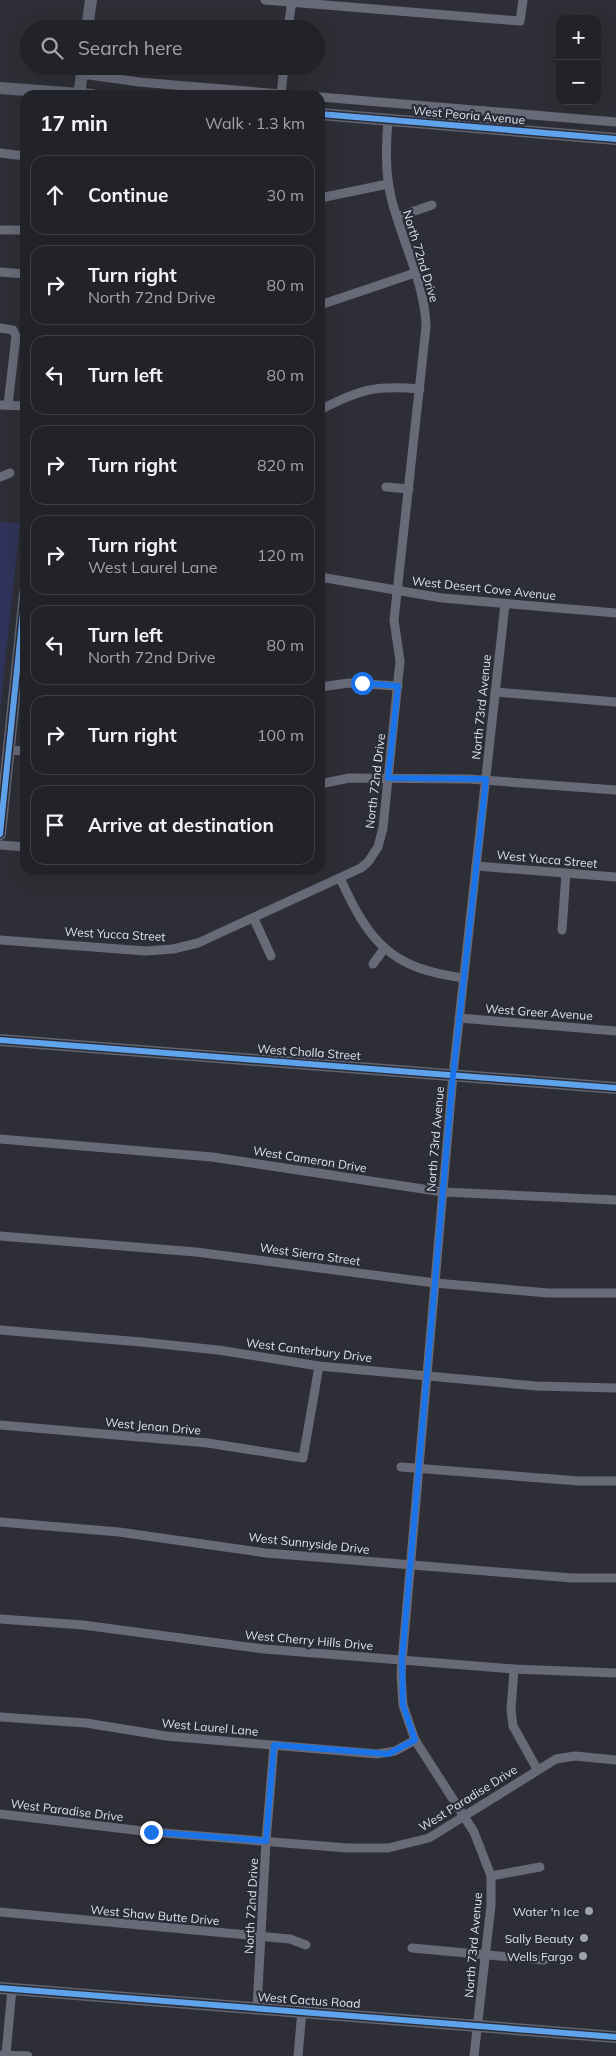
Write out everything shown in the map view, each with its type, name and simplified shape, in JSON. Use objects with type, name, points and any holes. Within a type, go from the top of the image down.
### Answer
[{"type":"main road","points":[[88,20],[91,0]]},
{"type":"main road","points":[[82,75],[84,90]]},
{"type":"main road","points":[[0,88],[24,90]]},
{"type":"main road","name":"West Peoria Avenue","points":[[325,114],[616,139]]},
{"type":"main road","points":[[0,834],[20,639]]},
{"type":"main road","name":"West Cholla Street","points":[[0,1040],[616,1088]]},
{"type":"main road","name":"West Cactus Road","points":[[6,1989],[616,2037]]},
{"type":"street","points":[[265,0],[520,22],[523,0]]},
{"type":"street","points":[[289,20],[292,1]]},
{"type":"street","points":[[99,75],[109,78],[238,90]]},
{"type":"street","points":[[281,90],[283,75]]},
{"type":"street","name":"West Peoria Avenue","points":[[325,97],[616,122]]},
{"type":"street","name":"North 72nd Drive","points":[[340,878],[368,862],[378,847],[383,828],[400,661],[394,620],[420,389],[426,316],[388,184],[386,152],[388,120]]},
{"type":"street","points":[[0,153],[20,155]]},
{"type":"street","points":[[325,197],[388,184]]},
{"type":"street","points":[[396,217],[432,205]]},
{"type":"street","points":[[0,230],[20,228]]},
{"type":"street","points":[[0,272],[20,274]]},
{"type":"street","points":[[325,304],[415,273]]},
{"type":"street","points":[[0,328],[13,330],[16,336],[4,405],[20,406]]},
{"type":"street","points":[[325,407],[343,398],[369,389],[396,387],[420,389]]},
{"type":"street","points":[[0,477],[10,473]]},
{"type":"street","points":[[386,487],[409,489]]},
{"type":"street","name":"West Desert Cove Avenue","points":[[325,578],[398,591],[504,604],[616,613]]},
{"type":"street","name":"North 73rd Avenue","points":[[474,2056],[491,1905],[491,1876],[480,1846],[464,1817],[415,1740],[403,1705],[402,1660],[453,1075],[504,604]]},
{"type":"street","points":[[325,686],[349,683],[398,686]]},
{"type":"street","points":[[495,692],[616,702]]},
{"type":"street","points":[[8,750],[20,751]]},
{"type":"street","points":[[325,783],[349,778],[486,779],[616,790]]},
{"type":"street","points":[[0,845],[20,847]]},
{"type":"street","name":"West Yucca Street","points":[[476,866],[616,878]]},
{"type":"street","points":[[562,930],[566,873]]},
{"type":"street","points":[[340,878],[357,916],[384,949],[421,970],[464,978]]},
{"type":"street","name":"West Yucca Street","points":[[0,940],[146,951],[173,949],[198,943],[340,878]]},
{"type":"street","points":[[254,919],[271,956]]},
{"type":"street","points":[[372,964],[384,949]]},
{"type":"street","name":"West Greer Avenue","points":[[459,1018],[616,1031]]},
{"type":"street","name":"West Cameron Drive","points":[[0,1139],[212,1157],[443,1192],[616,1200]]},
{"type":"street","name":"West Sierra Street","points":[[0,1236],[196,1252],[435,1284],[548,1293],[616,1293]]},
{"type":"street","name":"West Canterbury Drive","points":[[0,1330],[218,1350],[319,1366],[536,1386],[616,1388]]},
{"type":"street","name":"West Jenan Drive","points":[[0,1425],[208,1443],[303,1458],[319,1366]]},
{"type":"street","points":[[401,1467],[579,1481],[616,1481]]},
{"type":"street","name":"West Sunnyside Drive","points":[[0,1522],[119,1532],[266,1553],[572,1578],[616,1578]]},
{"type":"street","name":"West Cherry Hills Drive","points":[[0,1619],[83,1625],[203,1642],[402,1660],[514,1669],[616,1673]]},
{"type":"street","points":[[514,1669],[511,1710],[513,1726],[537,1769]]},
{"type":"street","name":"West Laurel Lane","points":[[0,1717],[86,1723],[166,1736],[388,1754],[415,1740]]},
{"type":"street","name":"North 72nd Drive","points":[[257,2008],[266,1841],[274,1745]]},
{"type":"street","name":"West Paradise Drive","points":[[0,1814],[142,1831],[358,1848],[388,1848],[429,1838],[537,1769],[566,1756],[616,1760]]},
{"type":"street","points":[[491,1876],[540,1868]]},
{"type":"street","name":"West Shaw Butte Drive","points":[[0,1912],[290,1939],[306,1944]]},
{"type":"street","points":[[412,1948],[544,1960]]},
{"type":"street","points":[[6,1989],[3,2055],[28,2056]]},
{"type":"street","points":[[298,2056],[302,2011]]},
{"type":"shaded area","points":[[0,522],[20,523],[0,712]]},
{"type":"cycle path","points":[[325,114],[616,139]]},
{"type":"cycle path","points":[[0,834],[20,641]]},
{"type":"cycle path","points":[[0,1040],[616,1088]]},
{"type":"cycle path","points":[[0,1988],[616,2037]]},
{"type":"place","name":"Water 'n Ice","points":[[589,1911]]},
{"type":"place","name":"Sally Beauty","points":[[584,1938]]},
{"type":"place","name":"Wells Fargo","points":[[583,1956]]},
{"type":"route","points":[[151,1832],[266,1841],[274,1745],[388,1754],[415,1740],[403,1705],[401,1688],[402,1660],[453,1075],[486,779],[388,778],[398,686],[362,683]]}]
